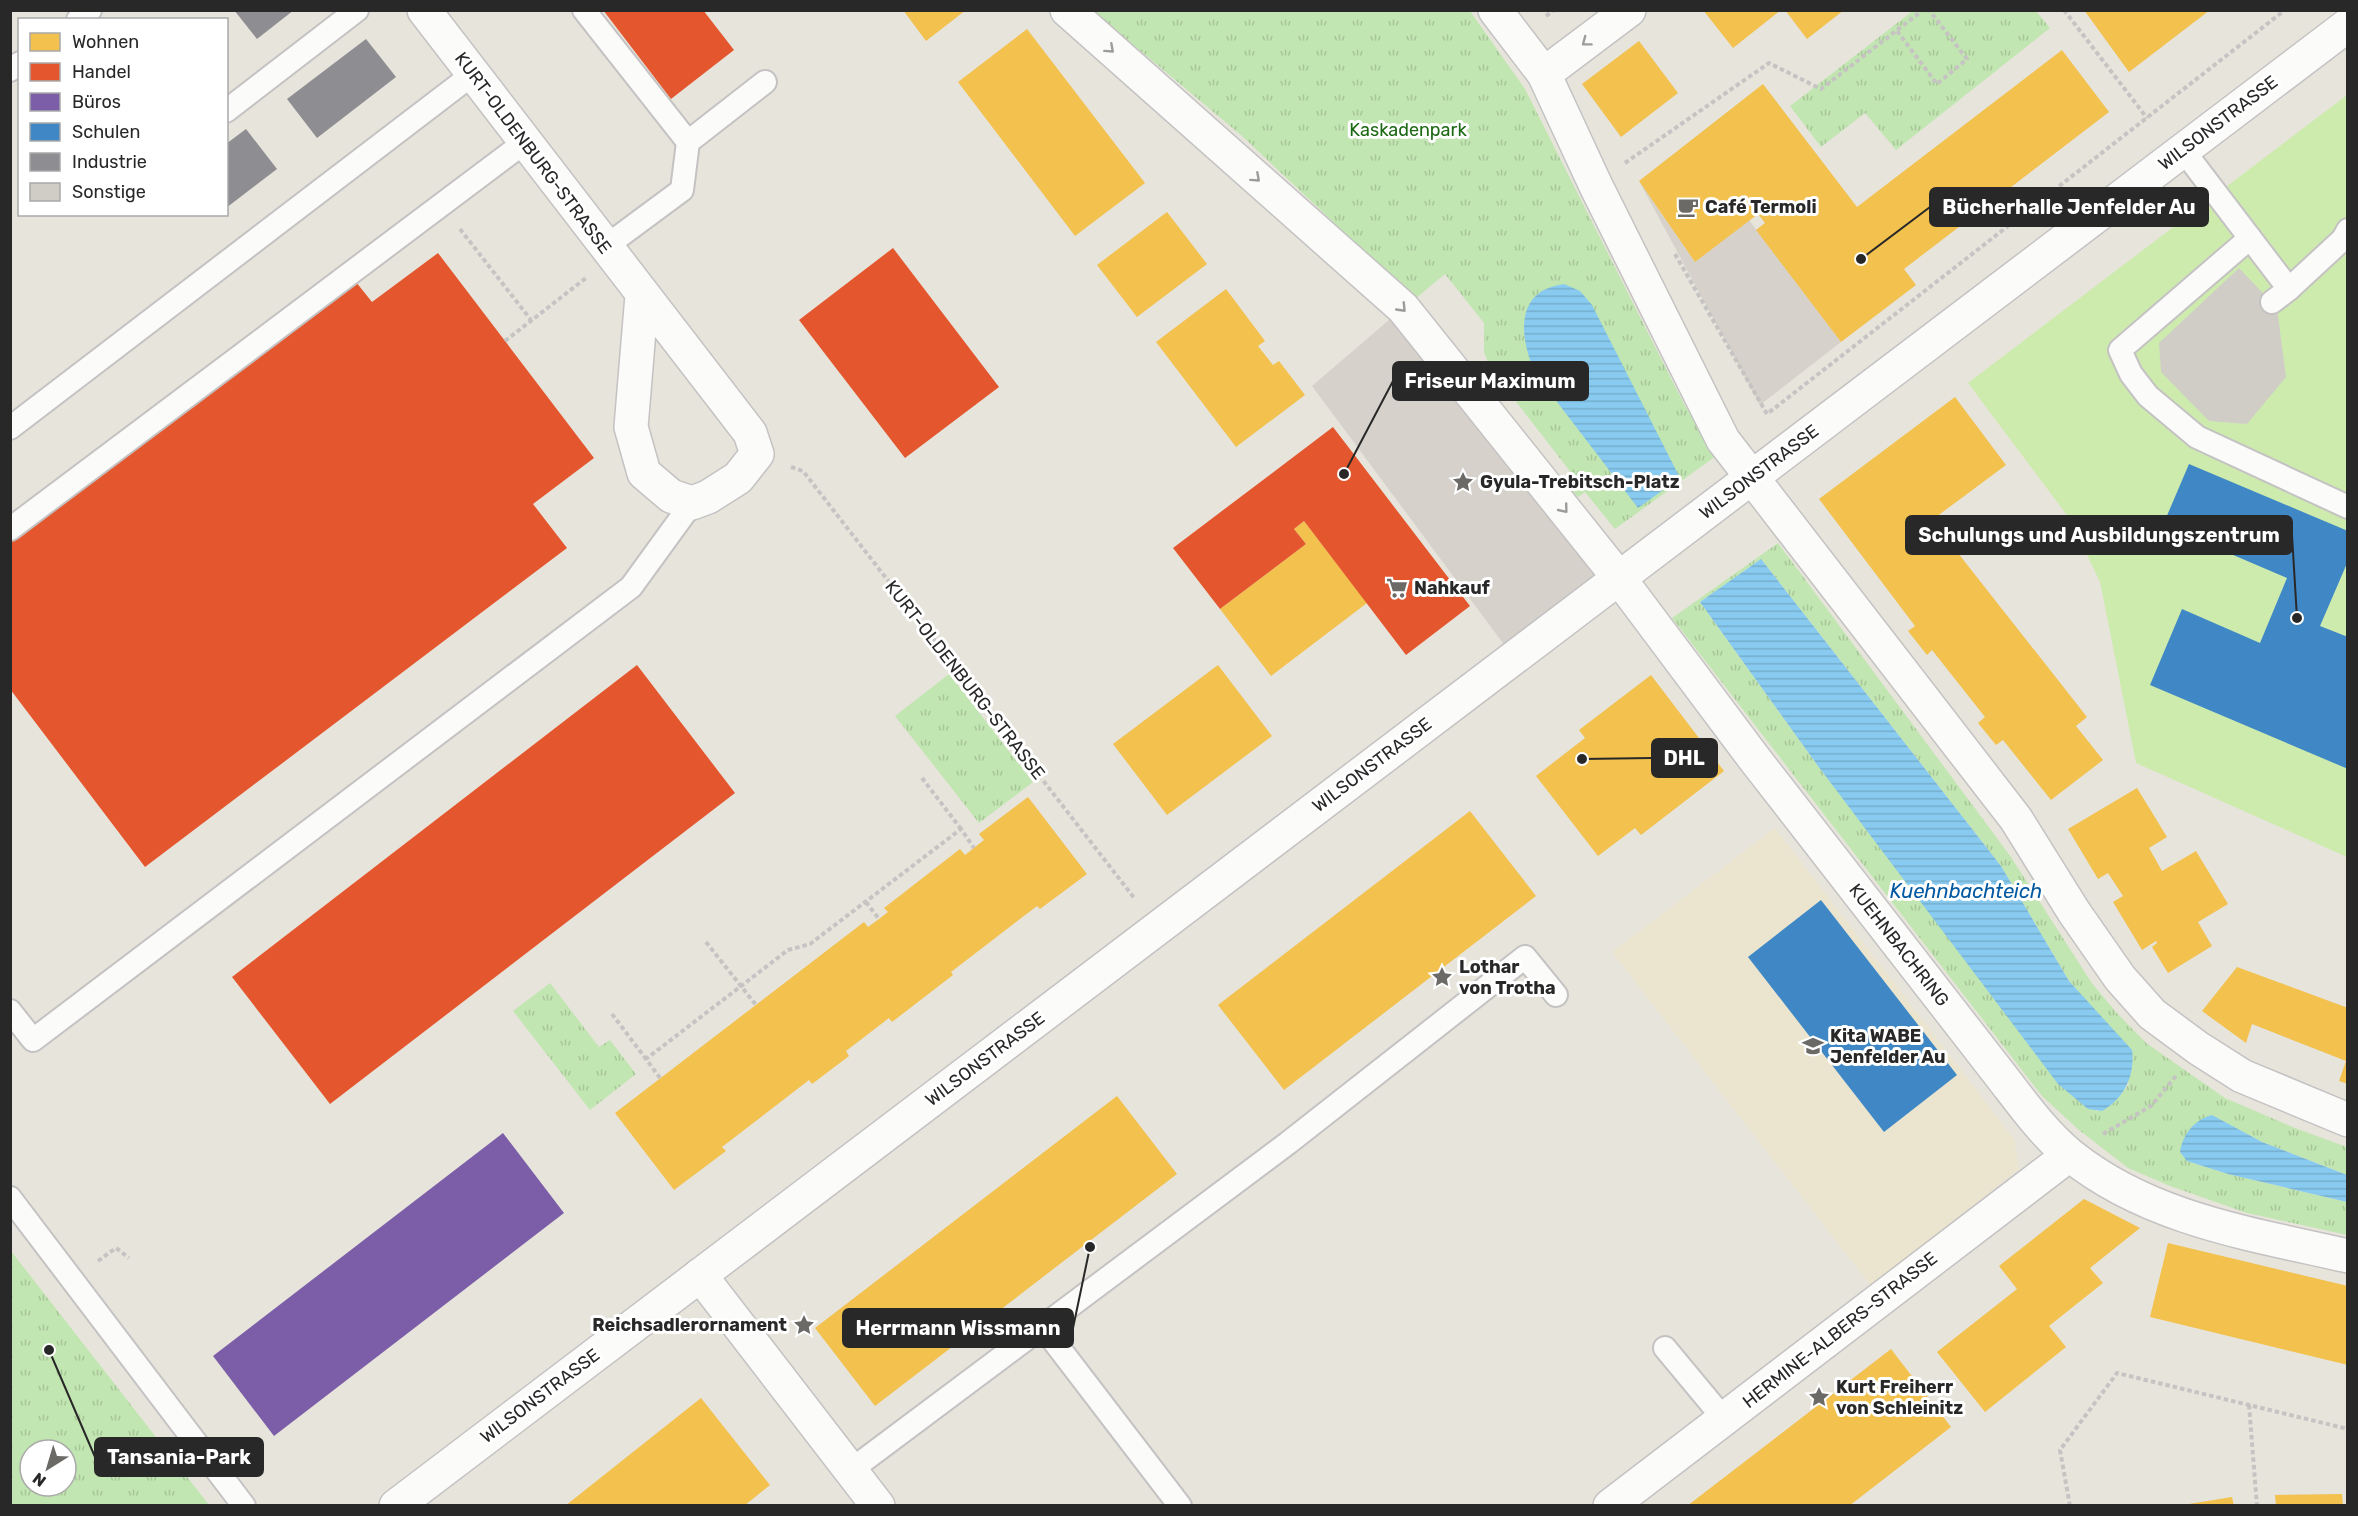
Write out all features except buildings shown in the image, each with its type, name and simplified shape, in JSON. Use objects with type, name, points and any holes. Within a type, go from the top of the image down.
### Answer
[{"type":"street","name":"KURT-OLDENBURG-STRASSE","points":[[424,10],[750,433],[757,454]]},
{"type":"street","points":[[1067,10],[1403,308],[1619,578]]},
{"type":"street","points":[[1495,10],[1544,74],[1596,186],[1723,440],[2016,819],[2074,912],[2120,978],[2152,1014],[2198,1048],[2242,1076],[2348,1120]]},
{"type":"street","points":[[1544,74],[1629,10]]},
{"type":"street","name":"WILSONSTRASSE","points":[[396,1506],[2348,25]]},
{"type":"street","points":[[642,295],[631,427],[644,473],[671,496],[692,503],[708,497],[738,478],[757,454]]},
{"type":"street","name":"KUEHNBACHRING","points":[[1619,578],[1754,757],[2036,1121],[2069,1155],[2106,1181],[2175,1213],[2223,1227],[2348,1256]]},
{"type":"street","name":"HERMINE-ALBERS-STRASSE","points":[[1610,1506],[2069,1155]]},
{"type":"street","points":[[700,1275],[878,1506]]},
{"type":"lane","points":[[228,109],[357,10]]},
{"type":"lane","points":[[584,10],[688,142]]},
{"type":"lane","points":[[10,428],[473,74]]},
{"type":"lane","points":[[609,252],[682,190],[688,142],[765,82]]},
{"type":"lane","points":[[10,529],[525,142]]},
{"type":"lane","points":[[2183,150],[2250,238],[2281,296],[2343,239],[2348,230]]},
{"type":"lane","points":[[2250,238],[2120,350],[2131,374],[2148,396],[2197,437],[2348,507]]},
{"type":"lane","points":[[10,1011],[33,1040],[631,587],[692,503]]},
{"type":"lane","points":[[851,1470],[1288,1143],[1525,957],[1556,995]]},
{"type":"lane","points":[[10,1198],[244,1506]]},
{"type":"lane","points":[[1043,1327],[1180,1506]]},
{"type":"lane","points":[[1665,1348],[1724,1419]]},
{"type":"path","points":[[1623,164],[1769,63],[1821,89],[1923,10]]},
{"type":"path","points":[[1898,31],[1937,84],[1967,59],[1929,10]]},
{"type":"path","points":[[2064,10],[2146,118]]},
{"type":"path","points":[[1671,248],[1767,414],[2285,10]]},
{"type":"path","points":[[441,205],[531,320]]},
{"type":"path","points":[[505,341],[609,252]]},
{"type":"path","name":"KURT-OLDENBURG-STRASSE","points":[[757,454],[803,471],[1158,928]]},
{"type":"path","points":[[922,778],[974,848]]},
{"type":"path","points":[[646,1059],[788,950],[810,944],[961,830]]},
{"type":"path","points":[[866,902],[879,919]]},
{"type":"path","points":[[706,942],[756,1005]]},
{"type":"path","points":[[612,1014],[660,1078]]},
{"type":"path","points":[[2069,1155],[2151,1106],[2198,1048]]},
{"type":"path","points":[[2070,1506],[2060,1450],[2117,1373],[2348,1429]]},
{"type":"path","points":[[2249,1405],[2257,1506]]},
{"type":"shaded area","points":[[1639,181],[1695,262],[1749,220],[1841,342],[1760,405]]},
{"type":"shaded area","name":"Gyula-Trebitsch-Platz","points":[[1403,308],[1619,578],[1514,658],[1312,386]]},
{"type":"shaded area","name":"Kita WABE Jenfelder Au","points":[[1775,828],[2014,1139],[2019,1169],[1871,1286],[1612,952]]},
{"type":"green space","points":[[1914,10],[2036,11],[2050,28],[1896,150],[1865,113],[1821,147],[1790,106]]},
{"type":"green space","name":"Kaskadenpark","points":[[1093,11],[1470,11],[1525,89],[1684,404],[1716,456],[1615,529],[1585,492],[1578,497],[1568,486],[1576,479],[1490,368],[1484,352],[1484,323],[1445,274],[1415,299],[1242,136]]},
{"type":"green space","points":[[2347,95],[2347,857],[2136,763],[2100,582],[2069,518],[1968,383]]},
{"type":"green space","points":[[1778,543],[2011,857],[2091,982],[2115,1011],[2146,1043],[2225,1098],[2347,1147],[2347,1175],[2262,1142],[2211,1115],[2187,1161],[2228,1174],[2347,1202],[2347,1235],[2247,1213],[2170,1186],[2128,1168],[2079,1130],[2042,1096],[1672,618]],"holes":[[[1761,559],[2001,866],[2069,981],[2097,1013],[2129,1084],[2106,1108],[2096,1111],[1818,766],[1700,602]]]},
{"type":"green space","points":[[949,674],[1033,782],[979,823],[895,716]]},
{"type":"green space","points":[[550,983],[599,1047],[610,1040],[636,1074],[590,1110],[513,1011]]},
{"type":"green space","points":[[10,1251],[11,1251],[209,1505],[11,1505]]},
{"type":"water","points":[[1564,284],[1580,291],[1592,305],[1680,478],[1638,508],[1535,373],[1530,359],[1524,331],[1528,306],[1547,288]]},
{"type":"water","name":"Kuehnbachteich","points":[[1761,559],[2001,866],[2069,981],[2132,1050],[2132,1068],[2127,1085],[2110,1106],[2102,1111],[2088,1109],[2058,1084],[1818,766],[1700,602]]},
{"type":"water","points":[[2212,1115],[2262,1142],[2347,1175],[2347,1202],[2228,1174],[2187,1161],[2180,1152],[2184,1139],[2195,1124]]},
{"type":"place","name":"Café Termoli","points":[[1688,207]]},
{"type":"place","name":"Bücherhalle Jenfelder Au","points":[[1861,259]]},
{"type":"place","name":"Friseur Maximum","points":[[1344,474]]},
{"type":"place","name":"Gyula-Trebitsch-Platz","points":[[1463,482]]},
{"type":"place","name":"Nahkauf","points":[[1397,588]]},
{"type":"place","name":"Schulungs und Ausbildungszentrum","points":[[2297,618]]},
{"type":"place","name":"DHL","points":[[1582,759]]},
{"type":"place","name":"Lothar von Trotha","points":[[1442,977]]},
{"type":"place","name":"Kita WABE Jenfelder Au","points":[[1813,1046]]},
{"type":"place","name":"Herrmann Wissmann","points":[[1090,1247]]},
{"type":"place","name":"Reichsadlerornament","points":[[804,1325]]},
{"type":"place","name":"Tansania-Park","points":[[49,1350]]},
{"type":"place","name":"Kurt Freiherr von Schleinitz","points":[[1819,1397]]}]
